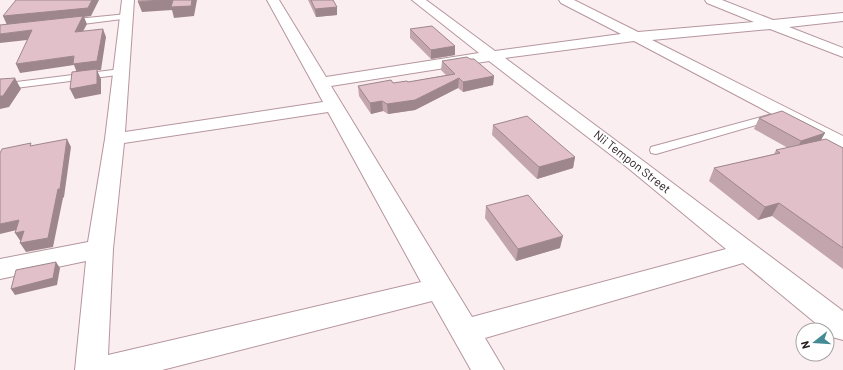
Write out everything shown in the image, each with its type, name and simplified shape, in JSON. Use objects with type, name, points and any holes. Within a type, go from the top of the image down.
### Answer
[{"type":"street","points":[[274,0],[439,289],[466,331],[488,370]]},
{"type":"street","name":"Nii Tempon Street","points":[[418,0],[635,164],[843,328]]},
{"type":"street","points":[[565,0],[782,114],[843,144]]},
{"type":"street","points":[[711,0],[843,53]]},
{"type":"street","points":[[91,370],[100,249],[115,139],[128,8]]},
{"type":"street","points":[[321,83],[491,56],[635,37],[773,26],[843,17]]},
{"type":"street","points":[[115,139],[335,106]]},
{"type":"street","points":[[0,269],[100,249]]},
{"type":"street","points":[[466,331],[747,253]]},
{"type":"street","points":[[106,370],[439,289]]},
{"type":"lane","points":[[55,24],[128,8]]},
{"type":"lane","points":[[0,87],[121,72]]},
{"type":"lane","points":[[656,150],[782,114]]},
{"type":"building","points":[[16,0],[92,0],[88,8],[3,16]]},
{"type":"building","points":[[139,0],[160,0],[138,2]]},
{"type":"building","points":[[173,0],[192,0],[191,6],[171,7]]},
{"type":"building","points":[[311,0],[333,0],[337,7],[315,9]]},
{"type":"building","points":[[83,16],[75,32],[103,29],[97,61],[73,64],[74,56],[16,64],[32,30],[0,34],[0,25]]},
{"type":"building","points":[[432,26],[455,46],[431,50],[410,29]]},
{"type":"building","points":[[467,57],[474,59],[494,76],[463,82],[459,78],[415,100],[387,104],[382,101],[370,103],[358,86],[391,80],[393,83],[408,82],[455,74],[442,61]]},
{"type":"building","points":[[97,69],[97,84],[70,89],[72,72]]},
{"type":"building","points":[[15,78],[3,96],[0,96],[0,79]]},
{"type":"building","points":[[782,111],[825,133],[801,141],[759,118]]},
{"type":"building","points":[[527,116],[575,157],[539,167],[493,125]]},
{"type":"building","points":[[67,139],[60,189],[58,189],[48,238],[20,243],[24,231],[15,233],[19,220],[0,224],[0,153],[2,149],[31,143],[30,146]]},
{"type":"building","points":[[826,139],[843,148],[843,248],[779,203],[765,207],[714,168],[780,153],[776,150]]},
{"type":"building","points":[[528,195],[563,236],[518,249],[486,206]]},
{"type":"building","points":[[56,262],[53,278],[11,289],[16,270]]}]
